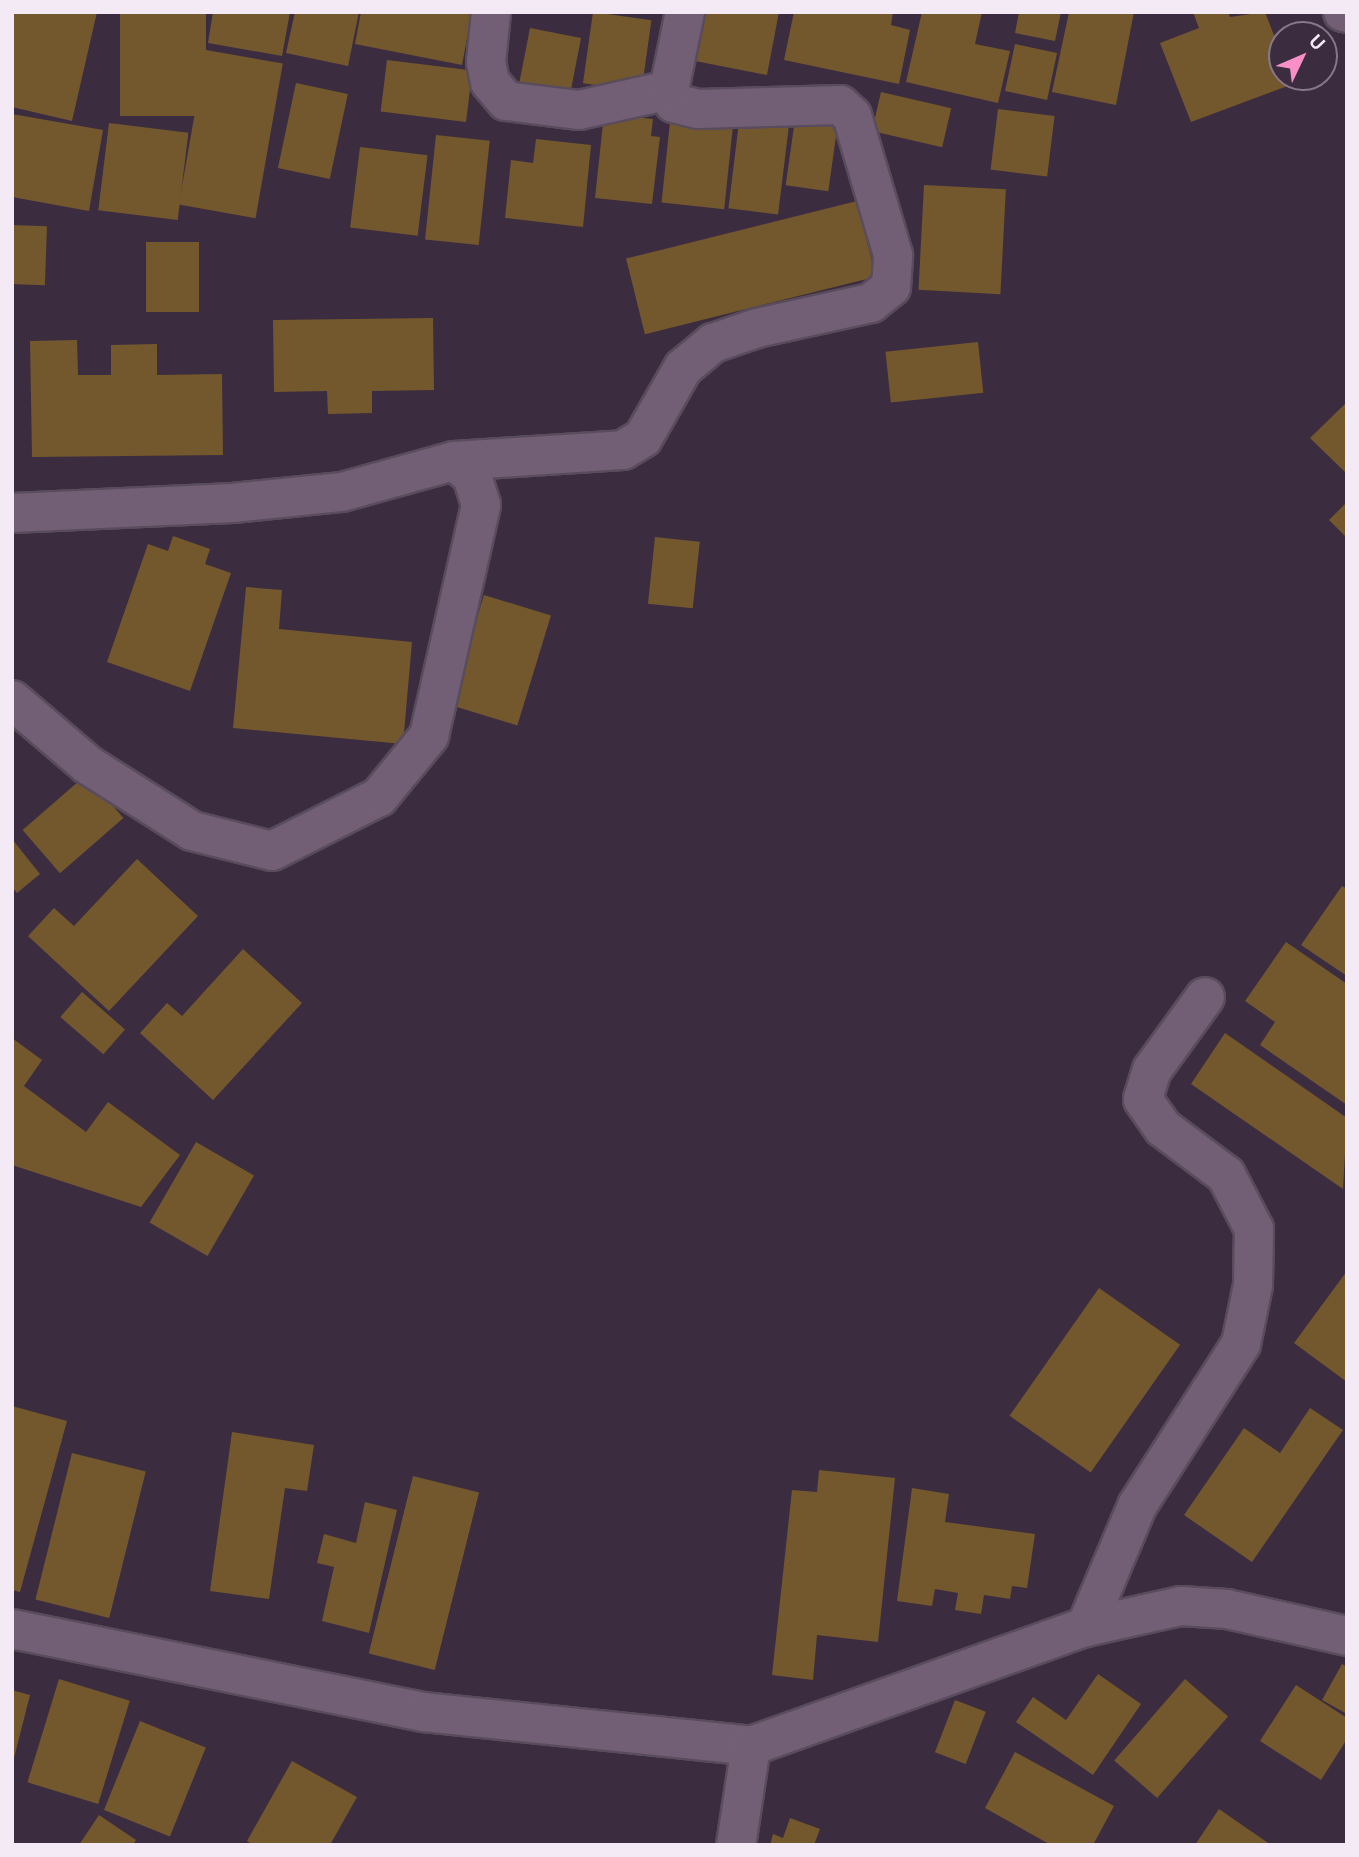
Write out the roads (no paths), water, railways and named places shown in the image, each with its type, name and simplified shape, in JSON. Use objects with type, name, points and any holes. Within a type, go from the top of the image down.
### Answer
[{"type":"street","points":[[491,12],[486,62],[490,82],[506,101],[579,110],[669,90]]},
{"type":"street","points":[[12,513],[135,511],[342,492],[454,461],[623,450],[643,438],[683,368],[713,343],[757,328],[871,303],[891,287],[893,255],[880,200],[846,109],[805,103],[698,109],[674,103],[669,90],[685,12]]},
{"type":"street","points":[[12,700],[88,765],[191,831],[272,851],[379,797],[429,737],[481,505],[472,476],[454,461]]},
{"type":"street","points":[[1086,1627],[1137,1506],[1241,1344],[1253,1285],[1254,1229],[1226,1175],[1163,1128],[1143,1100],[1152,1070],[1205,997]]},
{"type":"street","points":[[12,1629],[424,1712],[751,1746],[1086,1627],[1181,1606],[1227,1609],[1347,1636]]},
{"type":"street","points":[[736,1845],[751,1746]]}]
